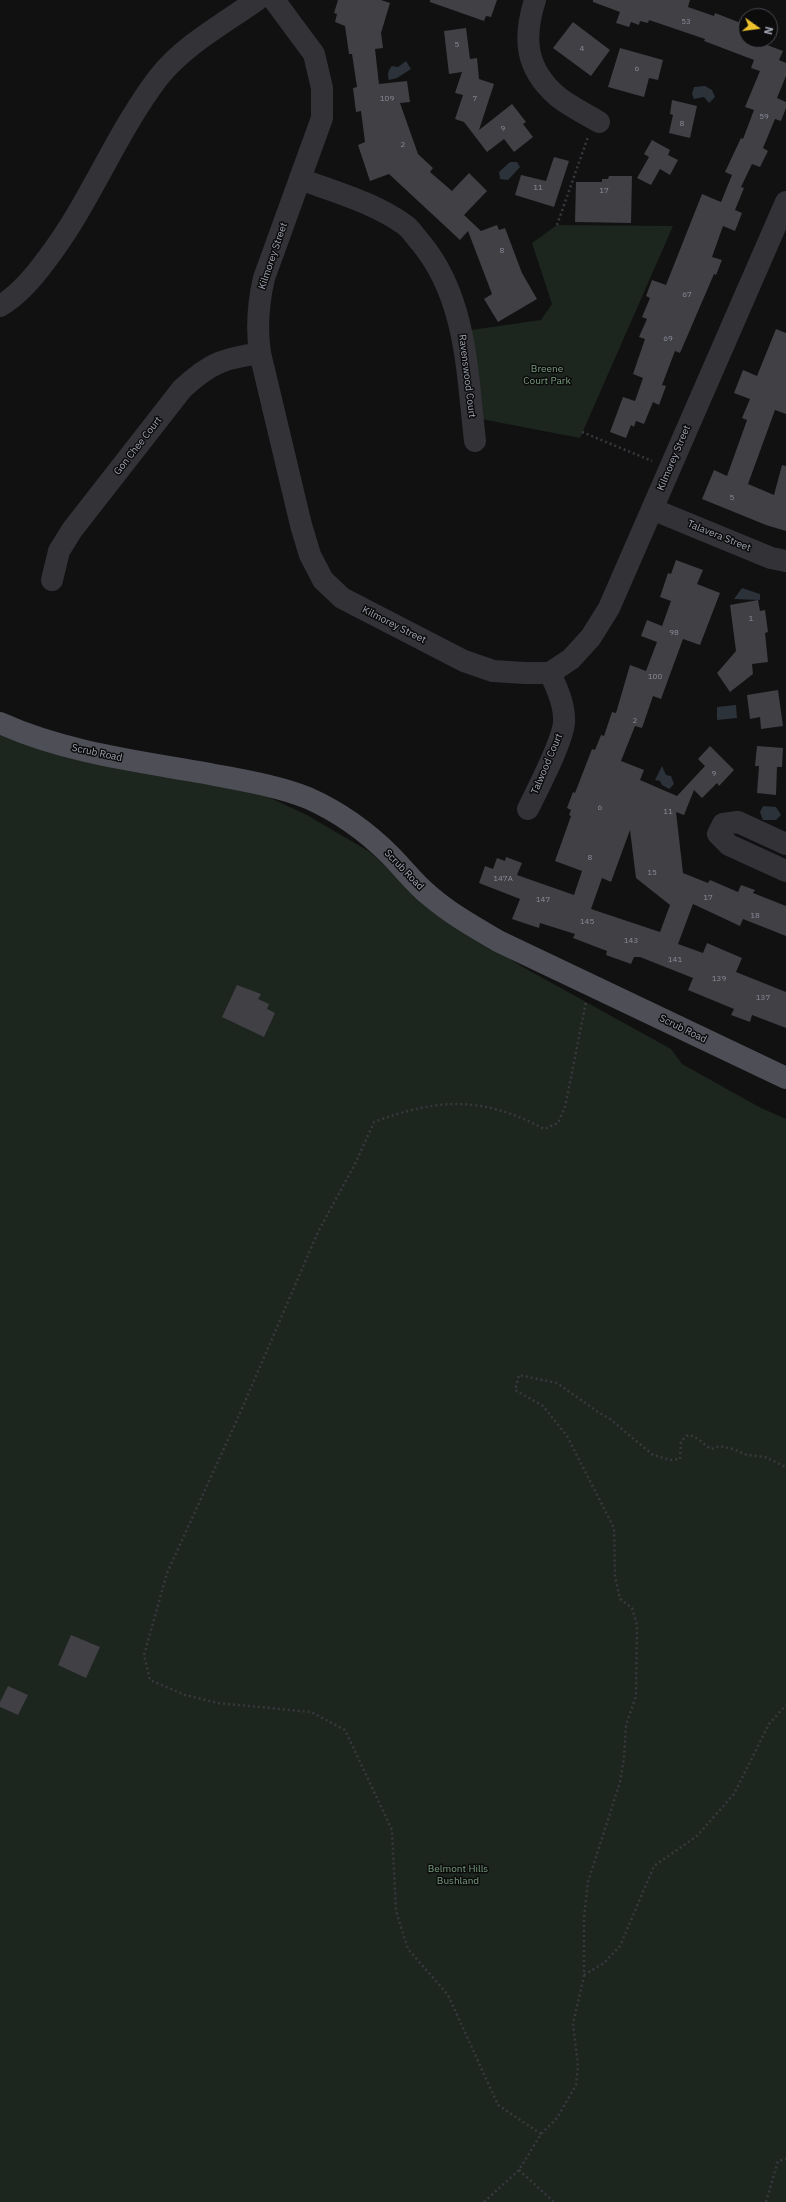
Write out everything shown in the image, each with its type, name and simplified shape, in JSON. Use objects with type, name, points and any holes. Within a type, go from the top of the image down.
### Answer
[{"type":"main road","name":"Scrub Road","points":[[0,723],[48,742],[145,762],[266,784],[308,798],[328,809],[367,835],[389,854],[428,895],[461,920],[498,941],[786,1078]]},
{"type":"street","points":[[0,306],[33,278],[64,237],[131,119],[158,78],[190,45],[258,0]]},
{"type":"street","name":"Kilmorey Street","points":[[274,0],[314,54],[322,88],[322,118],[264,278],[259,300],[257,329],[260,353],[301,525],[310,555],[323,580],[342,598],[464,661],[493,671],[550,673],[572,659],[592,637],[609,608],[786,202]]},
{"type":"street","points":[[535,0],[528,21],[528,48],[536,70],[557,96],[599,122]]},
{"type":"street","name":"Ravenswood Court","points":[[300,179],[371,206],[406,226],[436,261],[450,293],[463,336],[475,442]]},
{"type":"street","name":"Gon Chee Court","points":[[52,580],[59,552],[72,530],[182,389],[201,371],[218,362],[260,353]]},
{"type":"street","name":"Talavera Street","points":[[652,509],[771,558],[786,561]]},
{"type":"street","name":"Talwood Court","points":[[528,809],[556,748],[564,723],[560,694],[550,673]]},
{"type":"street","points":[[784,866],[729,845],[718,834],[723,824],[738,822],[786,844]]},
{"type":"path","points":[[556,225],[583,149],[588,138],[599,122]]},
{"type":"path","points":[[582,432],[670,468]]},
{"type":"path","points":[[541,2134],[498,2105],[448,1996],[408,1949],[396,1911],[392,1830],[345,1730],[311,1712],[218,1703],[185,1695],[150,1680],[144,1655],[167,1572],[237,1420],[318,1232],[356,1162],[374,1122],[407,1110],[451,1104],[482,1105],[507,1112],[544,1129],[558,1123],[566,1107],[589,984]]},
{"type":"path","points":[[484,2202],[519,2170],[541,2134],[557,2118],[576,2085],[578,2066],[573,2024],[584,1976],[584,1918],[588,1882],[620,1782],[624,1758],[626,1725],[636,1696],[637,1625],[632,1608],[620,1599],[615,1577],[614,1528],[567,1436],[543,1406],[515,1390],[519,1375],[557,1383],[610,1419],[653,1455],[671,1460],[680,1459],[681,1441],[688,1435],[695,1436],[701,1443],[711,1449],[720,1446],[733,1449],[747,1455],[766,1457],[786,1467]]},
{"type":"path","points":[[584,1976],[604,1963],[620,1946],[654,1866],[697,1836],[734,1794],[769,1724],[786,1705]]},
{"type":"path","points":[[766,2202],[778,2162],[786,2159]]},
{"type":"path","points":[[519,2170],[554,2202]]},
{"type":"green space","name":"Breene Court Park","points":[[557,225],[673,226],[580,438],[481,419],[471,330],[541,320],[552,304],[532,243]]},
{"type":"green space","name":"Belmont Hills Bushland","points":[[0,730],[264,795],[307,815],[370,852],[437,913],[521,966],[671,1049],[682,1064],[761,1108],[786,1119],[786,2202],[0,2202]]},
{"type":"shaded area","points":[[406,61],[411,69],[397,78],[389,80],[388,73],[392,66],[398,67]]},
{"type":"shaded area","points":[[705,86],[712,90],[715,97],[709,103],[704,97],[694,99],[692,94],[694,87]]},
{"type":"shaded area","points":[[510,162],[517,162],[520,167],[508,180],[500,179],[499,172]]},
{"type":"shaded area","points":[[742,588],[760,594],[760,600],[734,599]]},
{"type":"shaded area","points":[[736,705],[737,718],[717,720],[717,707]]},
{"type":"shaded area","points":[[662,766],[666,775],[671,776],[674,784],[669,789],[662,785],[660,781],[655,780]]},
{"type":"shaded area","points":[[763,806],[776,807],[781,815],[776,820],[763,820],[760,812]]},
{"type":"building","points":[[338,0],[381,0],[390,3],[381,33],[383,48],[375,49],[379,84],[407,81],[410,102],[400,103],[418,154],[433,168],[430,172],[452,191],[469,173],[487,191],[464,215],[481,231],[497,225],[499,230],[505,228],[522,273],[537,299],[498,322],[484,299],[492,294],[468,231],[460,240],[389,174],[370,181],[358,145],[365,142],[361,111],[356,112],[353,88],[357,87],[352,54],[349,54],[345,26],[335,22],[337,14],[334,13]]},
{"type":"building","points":[[430,0],[497,0],[491,17],[486,16],[484,21],[430,2]]},
{"type":"building","points":[[593,0],[690,0],[688,7],[714,16],[715,13],[738,22],[738,48],[775,48],[783,51],[779,60],[786,63],[786,76],[777,98],[786,102],[786,108],[781,121],[775,119],[763,148],[768,151],[760,167],[752,164],[741,187],[744,188],[735,210],[742,213],[735,231],[723,226],[712,257],[722,260],[716,275],[714,274],[680,353],[675,351],[662,385],[666,386],[659,405],[653,402],[644,424],[636,421],[634,427],[631,425],[626,438],[610,432],[623,397],[635,401],[643,378],[633,374],[645,339],[639,337],[647,319],[642,317],[650,298],[646,296],[652,280],[666,285],[702,194],[721,202],[732,175],[725,172],[741,138],[743,139],[754,110],[745,107],[760,71],[751,68],[754,60],[704,41],[705,39],[649,20],[648,23],[640,21],[639,25],[631,22],[629,27],[616,23],[620,12],[593,2]]},
{"type":"building","points":[[573,22],[610,50],[591,76],[553,48]]},
{"type":"building","points":[[466,28],[470,59],[477,58],[479,79],[494,84],[479,130],[512,104],[526,122],[523,124],[533,137],[514,152],[504,139],[487,152],[464,122],[455,119],[463,95],[455,93],[462,72],[449,74],[444,31]]},
{"type":"building","points":[[620,48],[663,60],[658,80],[649,78],[644,97],[608,87]]},
{"type":"building","points":[[672,100],[697,106],[690,138],[669,133],[673,115],[670,114]]},
{"type":"building","points":[[652,140],[670,150],[668,155],[678,160],[670,175],[660,169],[651,185],[637,178],[649,157],[644,154]]},
{"type":"building","points":[[554,157],[569,161],[554,207],[515,195],[521,175],[546,181]]},
{"type":"building","points":[[609,176],[632,176],[631,223],[575,222],[576,182],[602,182],[602,179],[608,179]]},
{"type":"building","points":[[776,329],[786,333],[786,414],[775,410],[748,484],[774,495],[782,465],[786,466],[786,531],[766,525],[702,499],[714,470],[727,476],[747,420],[742,418],[750,399],[734,393],[743,370],[757,376]]},
{"type":"building","points":[[676,560],[703,570],[697,584],[720,593],[700,645],[683,639],[661,699],[653,696],[642,728],[635,726],[621,761],[644,770],[640,780],[677,796],[705,766],[698,759],[710,746],[734,770],[719,786],[717,783],[702,798],[694,790],[684,815],[676,812],[683,873],[708,883],[710,880],[738,892],[741,885],[755,890],[753,893],[786,906],[786,936],[743,919],[740,926],[693,904],[678,944],[703,953],[707,943],[742,958],[736,972],[786,992],[786,1028],[752,1015],[750,1022],[731,1015],[734,1009],[688,990],[693,978],[640,957],[634,957],[631,964],[606,955],[607,951],[573,938],[575,934],[540,923],[539,928],[512,919],[520,899],[479,883],[485,866],[493,869],[497,858],[505,861],[506,857],[522,863],[517,875],[574,895],[582,871],[555,861],[571,816],[569,815],[571,810],[567,808],[573,792],[575,793],[592,749],[595,750],[601,735],[604,736],[612,712],[616,713],[630,665],[646,671],[657,642],[641,636],[647,620],[662,626],[671,601],[660,597],[668,573],[671,574]],"holes":[[[630,830],[636,878],[670,905],[660,932],[591,909],[602,878],[611,882]]]},
{"type":"building","points":[[758,600],[760,611],[765,610],[768,632],[765,633],[768,662],[752,664],[753,674],[730,692],[717,673],[736,651],[730,605]]},
{"type":"building","points":[[778,690],[783,726],[761,729],[760,717],[750,719],[747,695]]},
{"type":"building","points":[[757,746],[783,748],[782,767],[777,767],[776,795],[757,793],[759,766],[755,766]]},
{"type":"building","points":[[237,985],[261,994],[258,999],[269,1004],[267,1009],[275,1013],[264,1037],[222,1017]]},
{"type":"building","points":[[71,1635],[100,1647],[86,1678],[58,1665]]},
{"type":"building","points":[[8,1686],[28,1695],[18,1715],[0,1707],[0,1702]]}]
